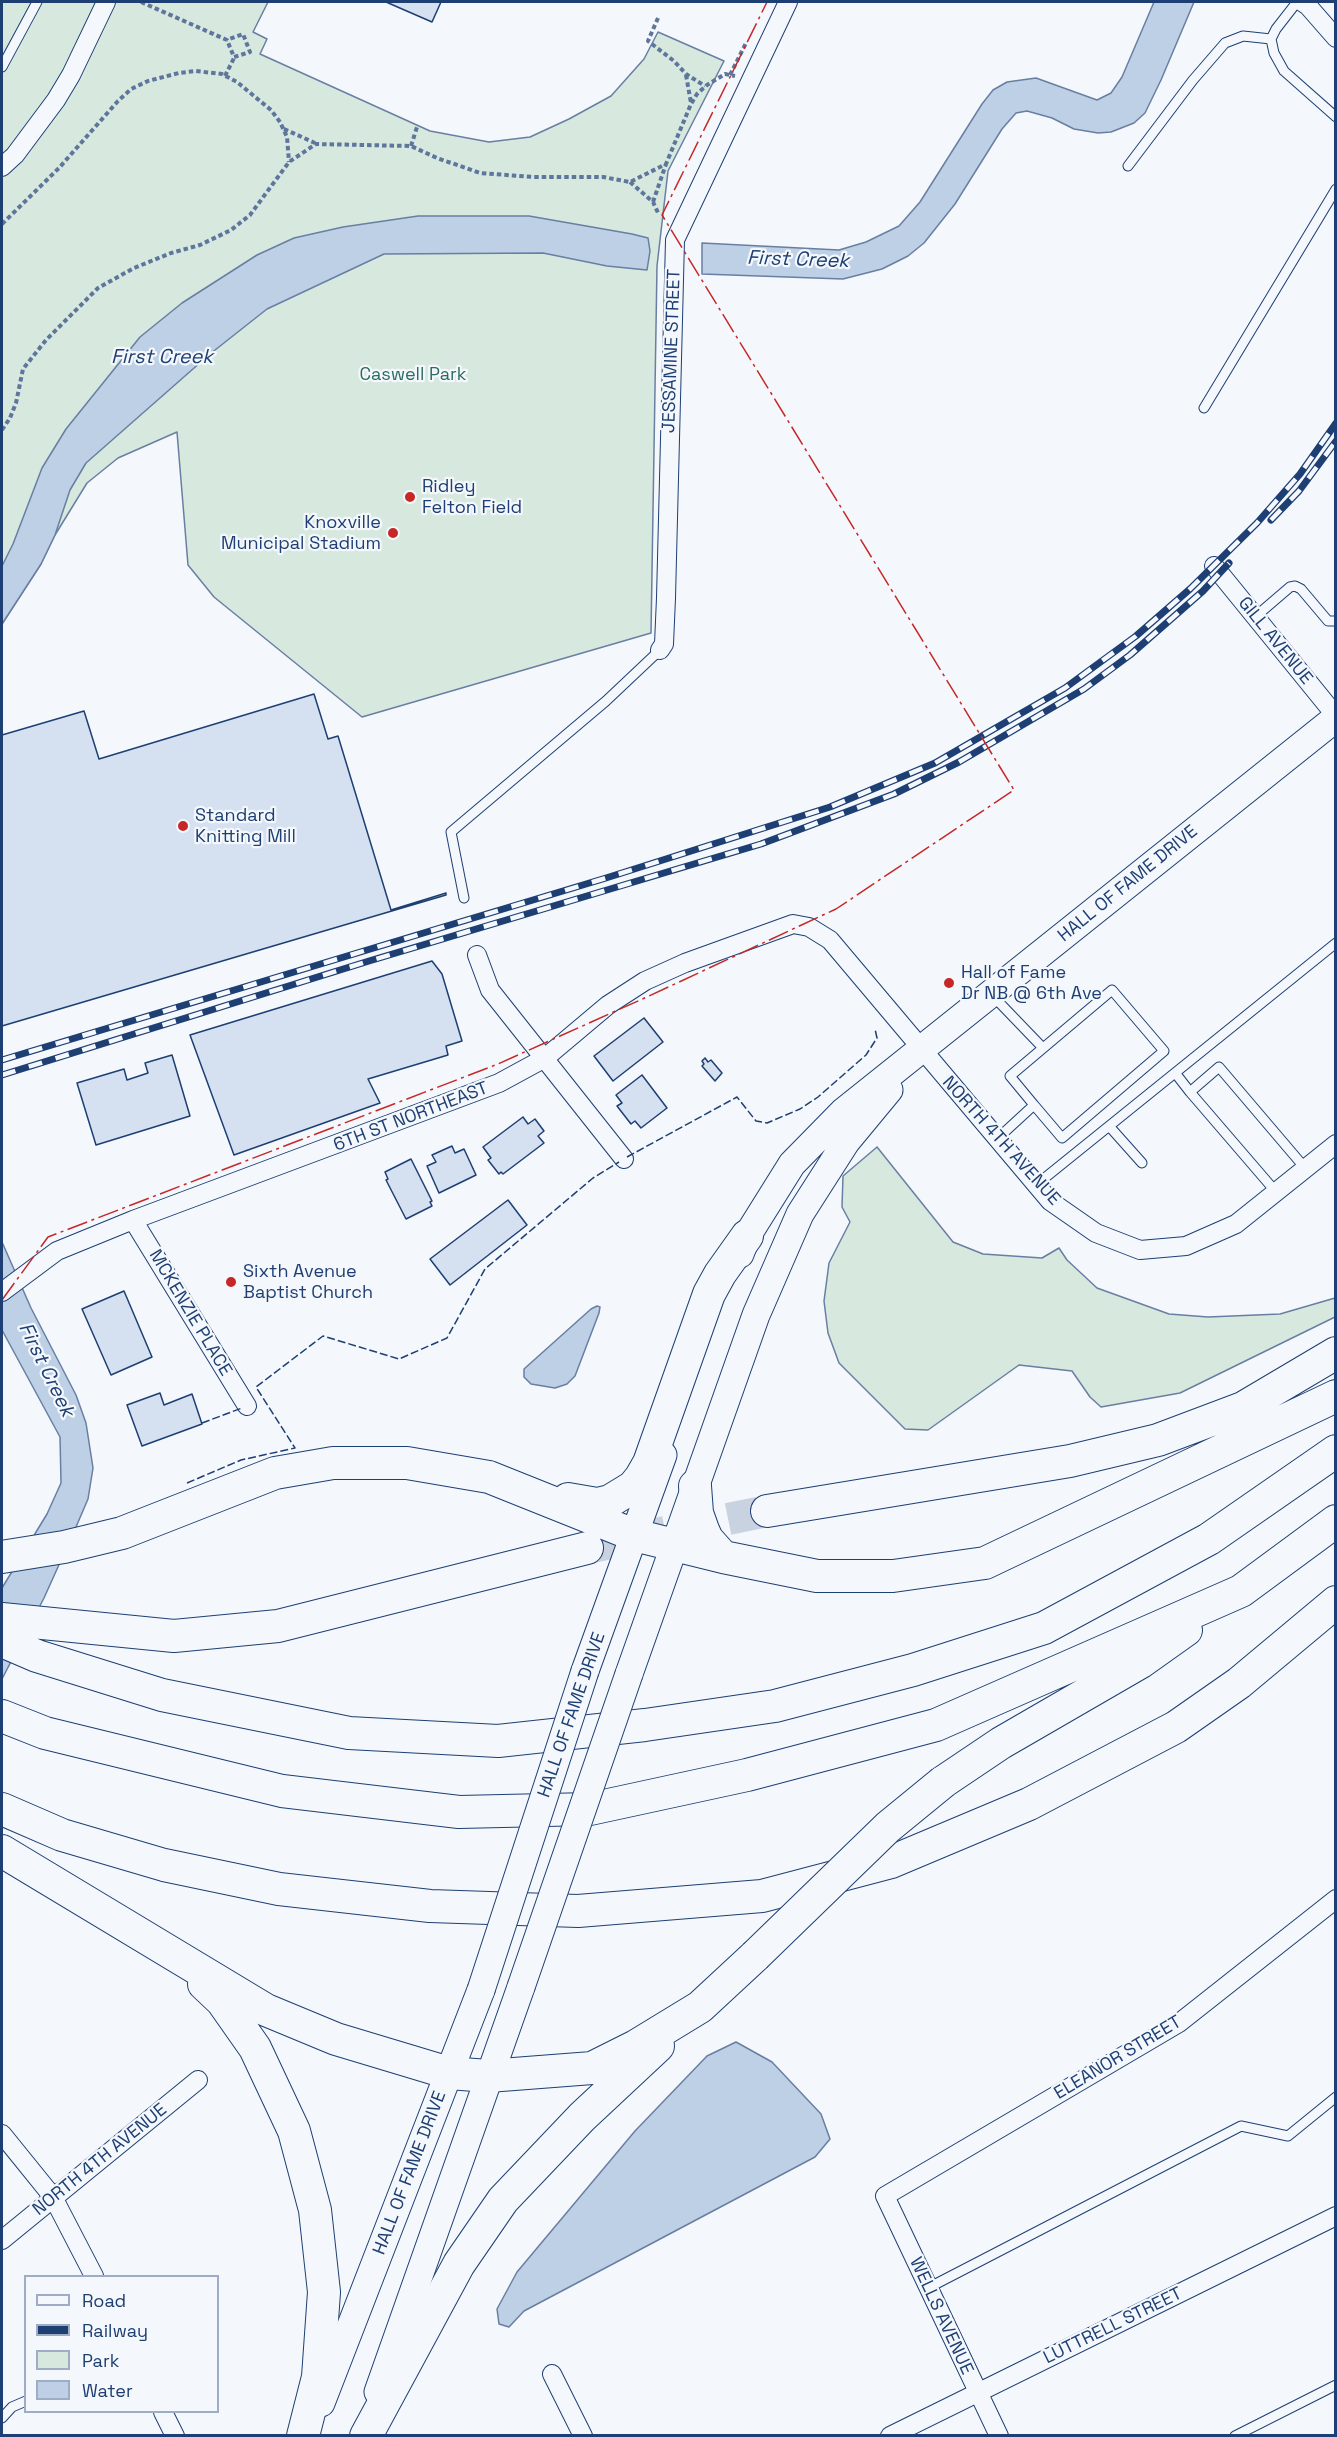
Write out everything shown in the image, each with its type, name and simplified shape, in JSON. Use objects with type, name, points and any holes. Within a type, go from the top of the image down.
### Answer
[{"type":"highway","points":[[510,1485],[597,1504],[610,1501],[633,1487],[649,1463],[709,1294],[747,1236]]},
{"type":"highway","points":[[767,1511],[1070,1461],[1158,1440],[1243,1408],[1335,1353]]},
{"type":"highway","points":[[2,1557],[64,1547],[122,1533],[275,1473],[333,1463],[407,1462],[489,1477],[634,1535],[674,1546],[817,1576],[893,1576],[985,1563],[1335,1396]]},
{"type":"highway","points":[[2,1641],[37,1656],[148,1691],[349,1733],[498,1741],[645,1725],[775,1706],[913,1670],[1044,1628],[1209,1539],[1335,1451]]},
{"type":"highway","points":[[695,1486],[697,1513],[703,1530],[707,1539],[723,1557]]},
{"type":"highway","points":[[365,2436],[459,2264],[503,2200],[582,2118],[755,1956],[888,1827],[943,1782],[1001,1743],[1141,1662],[1335,1521]]},
{"type":"highway","points":[[2,1619],[174,1636],[278,1626],[587,1548]]},
{"type":"highway","points":[[2,1716],[45,1733],[282,1791],[459,1812],[590,1809],[747,1775],[936,1725],[1241,1591]]},
{"type":"highway","points":[[2,1809],[62,1835],[164,1865],[279,1889],[430,1906],[578,1911],[762,1896],[891,1862],[1029,1804],[1176,1727],[1239,1683],[1335,1602]]},
{"type":"highway","points":[[2,1851],[266,2010],[336,2039],[449,2073],[488,2076],[591,2068],[636,2046],[700,2007]]},
{"type":"highway","points":[[174,1954],[222,2001],[255,2048],[294,2131],[312,2198],[324,2292],[318,2377],[303,2436]]},
{"type":"main road","name":"HALL OF FAME DRIVE","points":[[308,2436],[481,1990],[585,1671],[685,1394],[747,1236],[792,1164],[844,1112],[1335,717]]},
{"type":"main road","name":"HALL OF FAME DRIVE","points":[[365,2436],[488,2076],[756,1315],[800,1214],[846,1142],[921,1049]]},
{"type":"street","points":[[2,167],[22,146],[56,100],[71,75],[106,2]]},
{"type":"street","name":"JESSAMINE STREET","points":[[660,650],[664,644],[666,598],[675,240],[788,2]]},
{"type":"street","points":[[1300,2],[1308,6],[1335,38]]},
{"type":"street","name":"GILL AVENUE","points":[[1214,566],[1335,717]]},
{"type":"street","name":"6TH ST NORTHEAST","points":[[2,1292],[57,1251],[133,1220],[435,1109],[499,1083],[545,1058],[608,1005],[645,981],[685,963],[793,924],[809,927]]},
{"type":"street","name":"NORTH 4TH AVENUE","points":[[809,927],[830,940],[1050,1201],[1096,1233],[1140,1250],[1186,1246],[1236,1224],[1335,1144]]},
{"type":"street","points":[[477,955],[490,990],[624,1159]]},
{"type":"street","name":"MCKENZIE PLACE","points":[[133,1220],[247,1406]]},
{"type":"street","name":"ELEANOR STREET","points":[[885,2196],[1179,2024],[1335,1899]]},
{"type":"street","name":"NORTH 4TH AVENUE","points":[[2,2240],[198,2080]]},
{"type":"street","points":[[2,2134],[53,2197],[93,2275]]},
{"type":"street","name":"WELLS AVENUE","points":[[885,2196],[999,2436]]},
{"type":"street","name":"LUTTRELL STREET","points":[[890,2436],[1333,2222]]},
{"type":"street","points":[[552,2374],[583,2436]]},
{"type":"street","points":[[164,2413],[175,2436]]},
{"type":"lane","points":[[2,67],[37,2]]},
{"type":"lane","points":[[1300,2],[1276,28],[1271,39],[1274,53],[1284,71],[1335,117]]},
{"type":"lane","points":[[1128,166],[1193,80],[1225,43],[1243,36],[1271,39]]},
{"type":"lane","points":[[1204,408],[1335,189]]},
{"type":"lane","points":[[1255,617],[1290,587],[1295,586],[1301,589],[1328,621],[1335,621]]},
{"type":"lane","name":"JESSAMINE STREET","points":[[465,898],[451,832],[606,701],[660,650]]},
{"type":"lane","points":[[1036,1185],[1335,943]]},
{"type":"lane","points":[[1112,990],[1164,1051],[1062,1138],[1010,1076],[1043,1048],[1112,990]]},
{"type":"lane","points":[[991,994],[1043,1048]]},
{"type":"lane","points":[[1190,1092],[1219,1067],[1305,1168]]},
{"type":"lane","points":[[1176,1074],[1276,1192]]},
{"type":"lane","points":[[997,1139],[1034,1105]]},
{"type":"lane","points":[[1109,1126],[1142,1163]]},
{"type":"lane","points":[[928,2289],[1241,2126],[1288,2136],[1335,2097]]},
{"type":"lane","points":[[1235,2436],[1335,2385]]},
{"type":"lane","points":[[2,2418],[12,2407],[24,2402]]},
{"type":"path","points":[[141,2],[227,40],[234,57]]},
{"type":"path","points":[[658,18],[648,42],[674,61],[686,74],[705,86]]},
{"type":"path","points":[[225,76],[234,57],[250,52],[243,34],[227,40]]},
{"type":"path","points":[[730,75],[746,43]]},
{"type":"path","points":[[2,224],[59,168],[131,89],[148,81],[179,73],[196,71],[225,76],[237,81],[271,110],[284,129],[289,162]]},
{"type":"path","points":[[686,74],[691,104]]},
{"type":"path","points":[[653,202],[691,104],[705,86],[725,74],[752,78]]},
{"type":"path","points":[[411,146],[417,127]]},
{"type":"path","points":[[284,129],[316,144],[411,146],[480,173],[533,177],[603,177],[630,182],[653,202],[659,215]]},
{"type":"path","points":[[2,430],[16,403],[23,369],[46,340],[98,288],[134,268],[171,253],[200,245],[231,230],[250,215],[289,162],[316,144]]},
{"type":"path","points":[[630,182],[666,164]]},
{"type":"green space","name":"Caswell Park","points":[[2,2],[268,2],[253,32],[267,39],[260,54],[430,131],[489,142],[530,137],[611,96],[644,59],[658,32],[724,61],[668,171],[657,266],[651,633],[362,717],[214,597],[188,565],[177,432],[118,458],[87,483],[55,535],[41,564],[2,624]]},
{"type":"green space","points":[[877,1147],[953,1242],[983,1254],[1042,1258],[1059,1248],[1067,1260],[1097,1288],[1169,1314],[1208,1317],[1280,1314],[1335,1298],[1335,1317],[1180,1393],[1101,1407],[1090,1397],[1072,1371],[1019,1365],[928,1430],[905,1429],[839,1363],[828,1333],[824,1301],[829,1263],[850,1222],[842,1207],[843,1176]]},
{"type":"water","name":"First Creek","points":[[1154,2],[1194,2],[1145,113],[1134,123],[1111,132],[1098,133],[1074,129],[1052,118],[1027,111],[1016,113],[1002,129],[955,204],[924,243],[908,256],[882,269],[843,279],[702,274],[702,243],[839,250],[866,242],[899,226],[920,202],[993,90],[1007,82],[1036,78],[1097,100],[1111,93],[1122,77]]},
{"type":"water","name":"First Creek","points":[[418,216],[529,216],[632,234],[648,238],[650,251],[647,270],[607,266],[543,253],[384,254],[267,309],[210,354],[86,463],[70,490],[55,535],[41,564],[2,624],[2,566],[13,544],[42,468],[66,429],[140,337],[182,303],[257,255],[294,238],[343,227]]},
{"type":"water","name":"First Creek","points":[[2,1242],[31,1308],[76,1395],[86,1423],[93,1468],[88,1499],[76,1527],[44,1598],[2,1679],[2,1588],[47,1514],[61,1483],[60,1437],[2,1330]]},
{"type":"water","points":[[597,1306],[600,1307],[599,1313],[575,1376],[567,1384],[555,1388],[531,1384],[524,1377],[524,1369]]},
{"type":"water","points":[[736,2042],[772,2062],[821,2114],[830,2139],[815,2157],[524,2311],[509,2327],[499,2324],[497,2309],[517,2272],[635,2131],[707,2056]]},
{"type":"building","points":[[386,2],[441,2],[432,22]]},
{"type":"building","name":"Standard Knitting Mill","points":[[314,694],[328,739],[338,736],[391,910],[446,893],[446,895],[2,1026],[2,735],[84,711],[99,759]]},
{"type":"building","points":[[432,961],[442,974],[462,1041],[446,1046],[448,1055],[368,1079],[380,1103],[234,1155],[190,1035]]},
{"type":"building","points":[[644,1018],[663,1042],[613,1081],[594,1056]]},
{"type":"building","points":[[172,1055],[190,1116],[96,1145],[77,1083],[124,1069],[127,1080],[148,1073],[145,1063]]},
{"type":"building","points":[[705,1058],[708,1062],[711,1060],[722,1073],[715,1081],[702,1066]]},
{"type":"building","points":[[642,1075],[667,1108],[641,1128],[635,1121],[631,1124],[617,1106],[622,1103],[616,1095]]},
{"type":"building","points":[[523,1117],[528,1124],[535,1119],[544,1131],[538,1136],[544,1143],[503,1174],[501,1172],[499,1174],[488,1160],[491,1158],[483,1147]]},
{"type":"building","points":[[452,1146],[455,1153],[464,1149],[476,1175],[439,1193],[427,1166],[436,1162],[432,1155]]},
{"type":"building","points":[[411,1159],[432,1201],[430,1202],[432,1206],[406,1219],[386,1180],[388,1179],[385,1172]]},
{"type":"building","points":[[508,1200],[527,1225],[450,1285],[430,1259]]},
{"type":"building","points":[[124,1291],[152,1357],[111,1375],[82,1309]]},
{"type":"building","points":[[160,1393],[164,1405],[192,1394],[202,1424],[142,1446],[127,1405]]},
{"type":"tunnel","points":[[587,1548],[767,1511]]},
{"type":"railway","points":[[2,1060],[606,878],[830,807],[935,763],[1065,688],[1136,636],[1190,589],[1257,523],[1300,474],[1336,423]]},
{"type":"railway","points":[[1271,520],[1299,491],[1336,441]]},
{"type":"railway","points":[[2,1075],[369,961],[761,844],[894,794],[959,762],[1084,689],[1130,655],[1203,591],[1229,563]]},
{"type":"fence","points":[[627,1157],[737,1097],[756,1121],[767,1123],[800,1109],[818,1097],[866,1055],[877,1038],[875,1029]]},
{"type":"fence","points":[[187,1483],[241,1460],[295,1448],[256,1387],[323,1336],[399,1359],[447,1338],[485,1269],[593,1178],[619,1162]]},
{"type":"fence","points":[[202,1423],[242,1408]]},
{"type":"power","points":[[2,1300],[48,1237],[498,1064],[649,996],[836,909],[1014,790],[662,215],[767,2]]},
{"type":"place","name":"Ridley Felton Field","points":[[410,497]]},
{"type":"place","name":"Knoxville Municipal Stadium","points":[[393,533]]},
{"type":"place","name":"Standard Knitting Mill","points":[[183,826]]},
{"type":"place","name":"Hall of Fame Dr NB @ 6th Ave","points":[[949,983]]},
{"type":"place","name":"Sixth Avenue Baptist Church","points":[[231,1282]]}]
